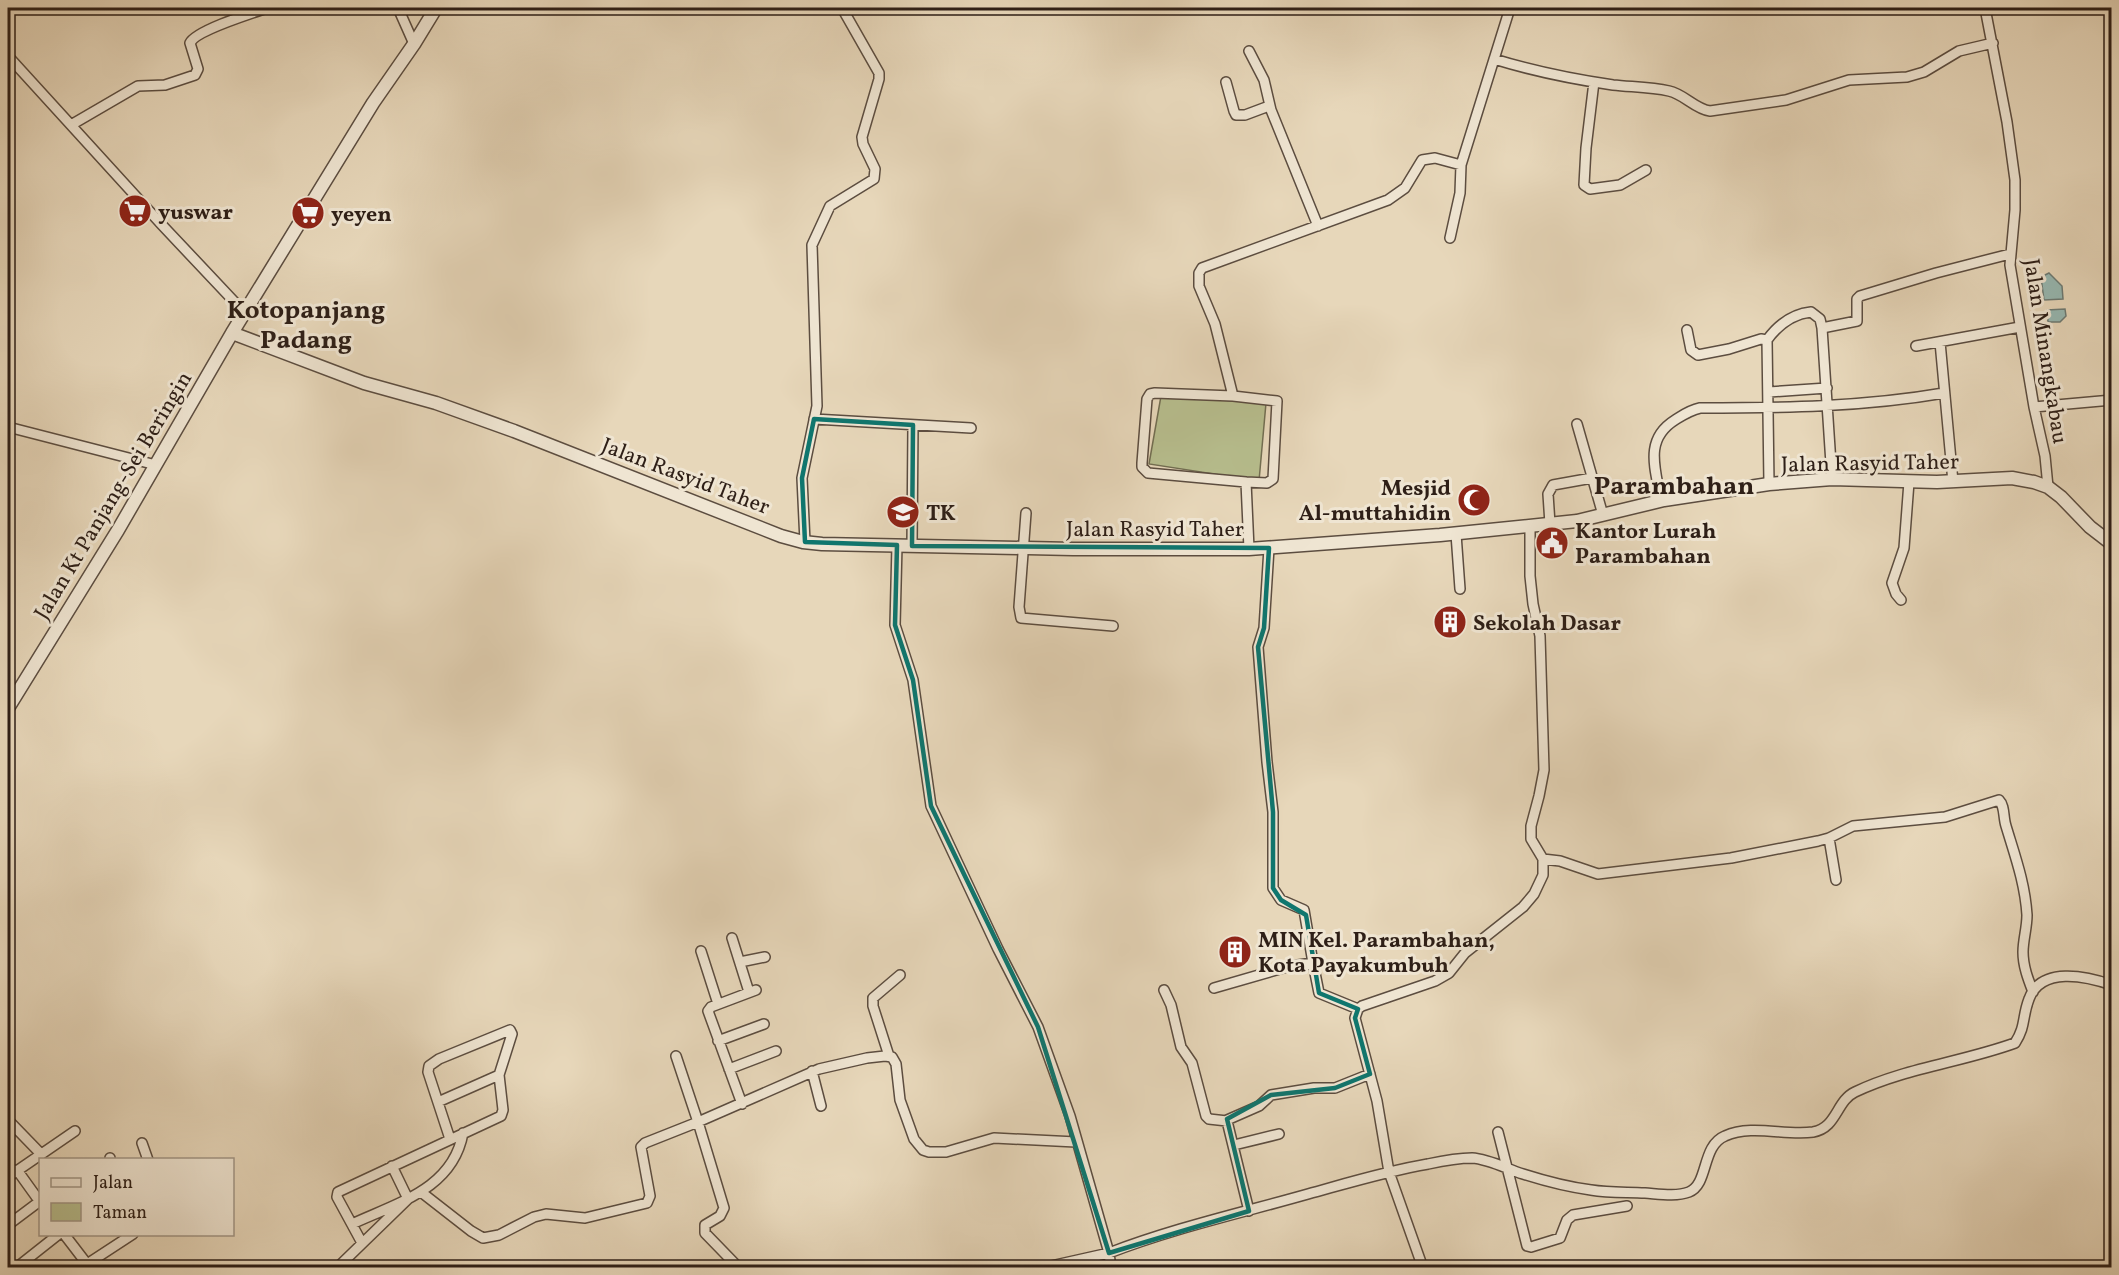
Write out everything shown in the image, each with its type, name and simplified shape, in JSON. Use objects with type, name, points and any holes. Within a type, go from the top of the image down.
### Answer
[{"type":"street","points":[[71,125],[138,86],[165,85],[195,75],[198,69],[190,43],[192,38],[214,27],[267,8]]},
{"type":"street","points":[[398,8],[414,44]]},
{"type":"street","points":[[232,333],[373,103],[436,8]]},
{"type":"street","points":[[805,542],[802,478],[817,406],[813,241],[830,206],[872,182],[875,172],[862,137],[879,73],[842,8]]},
{"type":"street","points":[[1450,238],[1460,193],[1461,165],[1510,8]]},
{"type":"street","name":"Jalan Minangkabau","points":[[1985,8],[2015,180],[2010,265],[2034,407],[2045,456],[2048,488]]},
{"type":"street","points":[[1494,59],[1538,72],[1594,82],[1669,91],[1704,110],[1737,109],[1786,100],[1849,81],[1915,75],[1959,51],[1993,44]]},
{"type":"street","points":[[1249,51],[1264,80],[1269,106],[1318,226]]},
{"type":"street","points":[[8,56],[244,312]]},
{"type":"street","points":[[1226,82],[1236,115],[1245,115],[1269,106]]},
{"type":"street","points":[[1594,82],[1584,185],[1590,189],[1620,185],[1646,170]]},
{"type":"street","points":[[1233,396],[1215,324],[1199,286],[1199,273],[1208,265],[1279,242],[1394,197],[1405,188],[1419,162],[1426,158],[1461,165]]},
{"type":"street","points":[[1822,328],[1857,321],[1857,299],[1860,296],[2010,254]]},
{"type":"street","points":[[1769,484],[1767,340],[1787,320],[1801,313],[1816,314],[1822,328],[1832,479]]},
{"type":"street","points":[[1916,346],[2020,327]]},
{"type":"street","points":[[1687,330],[1691,350],[1698,355],[1729,349],[1761,339],[1767,340]]},
{"type":"street","name":"Jalan Kt Panjang-Sei Beringin","points":[[8,708],[67,614],[232,333]]},
{"type":"street","name":"Jalan Rasyid Taher","points":[[232,333],[364,383],[436,403],[503,427],[781,536],[805,542],[1024,548],[1269,548],[1456,534],[1551,524],[1704,493],[1769,484],[1832,479],[1953,482],[2012,478],[2034,482],[2061,496],[2090,528],[2112,544]]},
{"type":"street","points":[[1940,342],[1953,482]]},
{"type":"street","points":[[1769,392],[1827,388]]},
{"type":"street","points":[[1661,501],[1654,450],[1659,434],[1668,425],[1695,409],[1828,406],[1899,401],[1944,393]]},
{"type":"street","points":[[1150,394],[1274,399],[1278,403],[1273,479],[1267,483],[1246,482],[1148,472],[1142,465],[1147,399],[1150,394]]},
{"type":"street","points":[[2034,407],[2112,400]]},
{"type":"street","points":[[814,419],[971,428]]},
{"type":"street","points":[[912,546],[913,424]]},
{"type":"street","points":[[1576,424],[1603,515]]},
{"type":"street","points":[[8,427],[156,465]]},
{"type":"street","points":[[1551,524],[1548,494],[1553,485],[1592,478]]},
{"type":"street","points":[[1246,482],[1249,549]]},
{"type":"street","points":[[1901,600],[1892,583],[1904,548],[1910,482]]},
{"type":"street","points":[[1026,513],[1019,607],[1021,618],[1113,626]]},
{"type":"street","points":[[1423,1268],[1389,1172],[1370,1074],[1355,1018],[1358,1009],[1368,1003],[1436,981],[1449,973],[1465,953],[1522,907],[1534,894],[1543,875],[1543,859],[1531,839],[1531,826],[1544,770],[1540,636],[1530,576],[1530,526]]},
{"type":"street","points":[[1456,534],[1460,589]]},
{"type":"street","points":[[897,545],[894,619],[913,680],[931,806],[998,949],[1038,1027],[1070,1116],[1109,1253],[1111,1268]]},
{"type":"street","points":[[1269,548],[1264,628],[1258,647],[1273,812],[1273,888],[1281,900],[1304,910],[1319,993],[1358,1009]]},
{"type":"street","points":[[1543,859],[1560,861],[1598,874],[1731,858],[1829,838],[1853,826],[1866,823],[1945,817],[1996,800],[2001,802],[2024,888],[2027,917],[2024,964],[2033,992]]},
{"type":"street","points":[[1829,838],[1836,880]]},
{"type":"street","points":[[732,938],[752,991],[711,1007],[708,1015],[742,1104]]},
{"type":"street","points":[[701,951],[718,1004]]},
{"type":"street","points":[[740,962],[765,957]]},
{"type":"street","points":[[1214,988],[1296,964],[1313,963]]},
{"type":"street","points":[[900,975],[873,998],[873,1006],[889,1056],[895,1060],[903,1108],[914,1139],[923,1150],[946,1152],[994,1138],[1076,1142]]},
{"type":"street","points":[[1041,1268],[1109,1253],[1153,1236],[1389,1172],[1454,1159],[1485,1160],[1549,1182],[1591,1190],[1658,1194],[1690,1192],[1697,1186],[1714,1144],[1721,1137],[1733,1133],[1751,1132],[1815,1132],[1834,1119],[1843,1102],[1852,1093],[2015,1043],[2023,1031],[2026,1008],[2033,992],[2038,985],[2050,979],[2085,976],[2112,985]]},
{"type":"street","points":[[1164,990],[1171,1005],[1181,1047],[1192,1063],[1206,1116],[1210,1120],[1227,1120],[1259,1106],[1271,1095],[1314,1088],[1335,1088],[1370,1074]]},
{"type":"street","points":[[718,1041],[764,1024]]},
{"type":"street","points":[[362,1243],[338,1197],[338,1192],[463,1133],[502,1114],[499,1075],[512,1034],[510,1030],[431,1064],[428,1072],[450,1139]]},
{"type":"street","points":[[729,1069],[776,1051]]},
{"type":"street","points":[[676,1056],[724,1208],[720,1216],[705,1226],[705,1233],[739,1268]]},
{"type":"street","points":[[421,1192],[483,1238],[499,1235],[534,1217],[546,1214],[585,1218],[640,1206],[647,1203],[650,1198],[641,1153],[642,1145],[742,1104],[812,1071],[841,1062],[889,1056]]},
{"type":"street","points":[[812,1071],[821,1106]]},
{"type":"street","points":[[438,1102],[499,1075]]},
{"type":"street","points":[[8,1120],[41,1154]]},
{"type":"street","points":[[1227,1120],[1249,1211]]},
{"type":"street","points":[[39,1201],[11,1173],[75,1131]]},
{"type":"street","points":[[1498,1132],[1526,1244],[1529,1247],[1560,1238],[1564,1233],[1567,1220],[1573,1215],[1627,1206]]},
{"type":"street","points":[[352,1224],[408,1199],[436,1182],[453,1161],[463,1133]]},
{"type":"street","points":[[1234,1145],[1279,1134]]},
{"type":"street","points":[[142,1143],[147,1158]]},
{"type":"street","points":[[392,1166],[408,1199]]},
{"type":"street","points":[[338,1267],[408,1199]]},
{"type":"street","points":[[8,1225],[39,1203]]},
{"type":"street","points":[[16,1268],[56,1236]]},
{"type":"street","points":[[65,1236],[84,1266],[130,1236]]},
{"type":"highlighted area","points":[[814,419],[913,425],[912,546],[1269,548],[1264,628],[1258,647],[1273,812],[1273,888],[1281,900],[1306,915],[1319,993],[1358,1009],[1355,1018],[1370,1074],[1335,1088],[1271,1095],[1227,1119],[1249,1211],[1109,1253],[1038,1027],[931,806],[913,680],[895,625],[897,545],[805,542],[802,478]]},
{"type":"green space","points":[[1161,396],[1266,403],[1259,481],[1149,464]]},
{"type":"water","points":[[2049,273],[2062,286],[2063,299],[2044,300],[2041,277]]},
{"type":"water","points":[[2065,309],[2066,316],[2060,322],[2048,322],[2047,310]]},
{"type":"place","name":"yuswar","points":[[135,211]]},
{"type":"place","name":"yeyen","points":[[308,213]]},
{"type":"place","name":"Mesjid Al-muttahidin","points":[[1474,500]]},
{"type":"place","name":"TK","points":[[903,512]]},
{"type":"place","name":"Kantor Lurah Parambahan","points":[[1552,543]]},
{"type":"place","name":"Sekolah Dasar","points":[[1450,622]]},
{"type":"place","name":"MIN Kel. Parambahan, Kota Payakumbuh","points":[[1235,952]]},
{"type":"district","name":"Kotopanjang Padang","points":[[306,324]]},
{"type":"district","name":"Parambahan","points":[[1674,485]]}]
